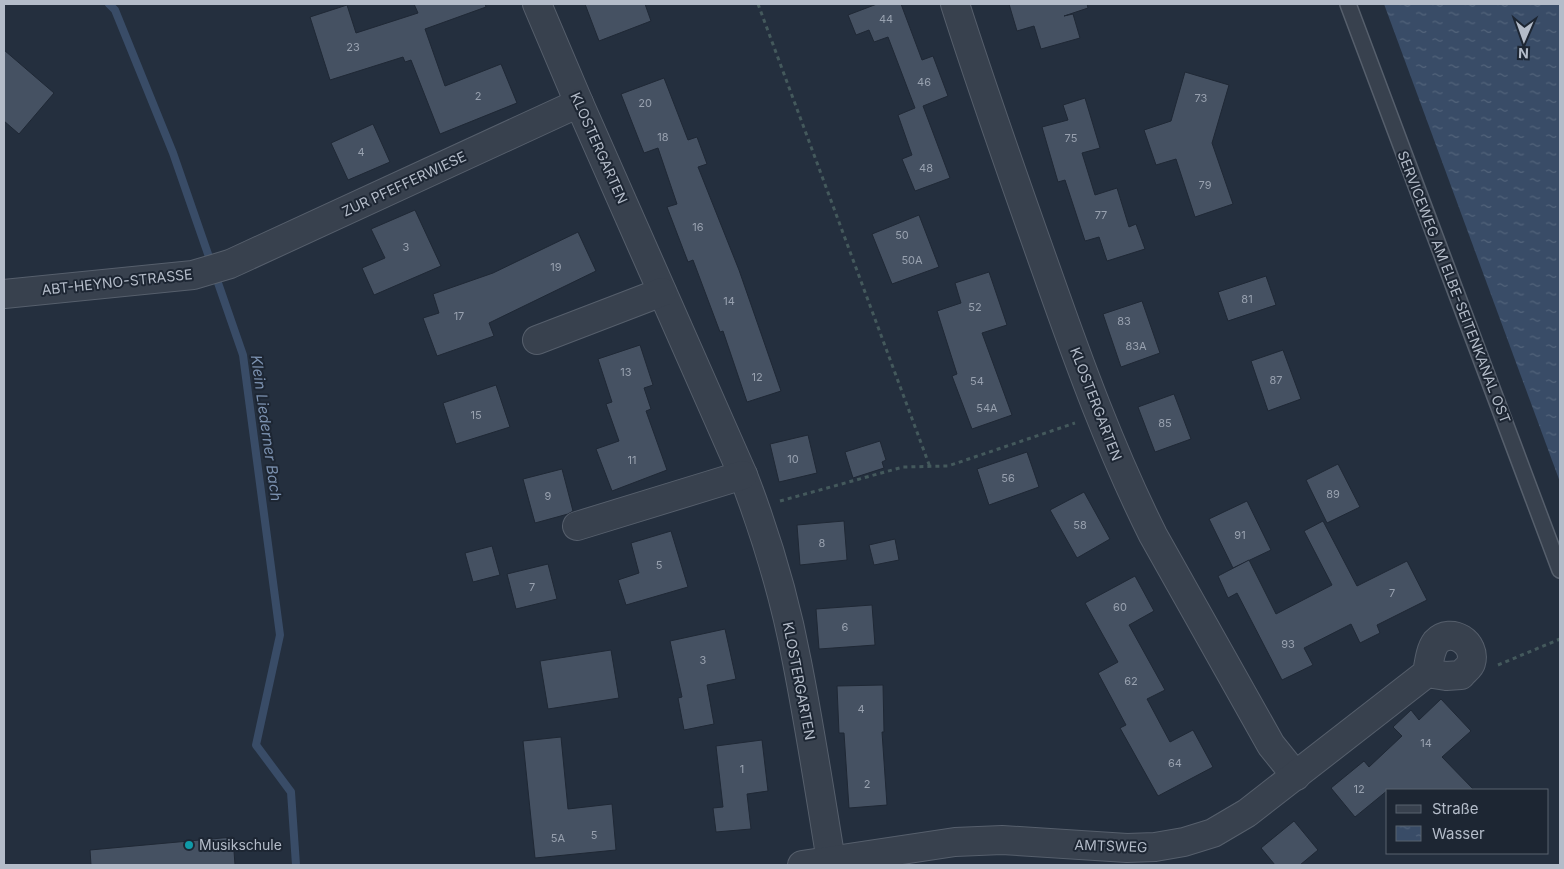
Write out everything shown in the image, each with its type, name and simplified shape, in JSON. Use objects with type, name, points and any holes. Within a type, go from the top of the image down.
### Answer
[{"type":"street","name":"KLOSTERGARTEN","points":[[537,4],[743,475],[755,508],[775,572],[797,660],[831,861]]},
{"type":"street","name":"KLOSTERGARTEN","points":[[955,4],[987,105],[1099,415],[1138,506],[1152,535],[1271,745],[1296,776]]},
{"type":"street","name":"ZUR PFEFFERWIESE","points":[[230,264],[579,103]]},
{"type":"street","name":"ABT-HEYNO-STRASSE","points":[[4,294],[193,275],[230,264]]},
{"type":"street","points":[[537,340],[662,292]]},
{"type":"street","points":[[577,526],[743,475]]},
{"type":"street","name":"AMTSWEG","points":[[802,865],[955,842],[1002,840],[1127,848],[1155,847],[1184,842],[1213,832],[1247,813],[1427,673]]},
{"type":"lane","name":"SERVICEWEG AM ELBE-SEITENKANAL OST","points":[[1348,4],[1560,570]]},
{"type":"path","points":[[758,4],[930,467]]},
{"type":"path","points":[[755,508],[903,467],[948,466],[1099,415]]},
{"type":"path","points":[[1502,663],[1560,639]]},
{"type":"water","points":[[1384,4],[1560,4],[1560,482]]},
{"type":"building","points":[[414,4],[485,4],[486,7],[425,29],[445,86],[501,64],[517,103],[440,134],[411,60],[405,62],[403,57],[330,80],[310,17],[347,5],[356,33],[418,13]]},
{"type":"building","points":[[585,4],[645,4],[651,21],[599,41]]},
{"type":"building","points":[[877,4],[901,4],[922,60],[933,56],[948,96],[923,106],[950,178],[915,191],[902,159],[912,155],[898,115],[915,108],[888,37],[874,42],[869,30],[856,35],[848,15]]},
{"type":"building","points":[[1009,4],[1087,4],[1088,8],[1064,16],[1073,14],[1080,38],[1041,49],[1034,26],[1017,31]]},
{"type":"building","points":[[4,50],[54,93],[19,134],[4,121]]},
{"type":"building","points":[[1185,72],[1229,85],[1212,143],[1233,204],[1195,217],[1176,159],[1156,165],[1144,130],[1171,121]]},
{"type":"building","points":[[664,78],[688,140],[697,137],[707,164],[698,167],[739,270],[781,391],[747,402],[723,331],[720,332],[693,260],[688,262],[667,207],[677,204],[658,148],[644,153],[621,94]]},
{"type":"building","points":[[1085,98],[1100,148],[1082,153],[1095,195],[1117,188],[1129,227],[1136,224],[1145,249],[1107,261],[1099,237],[1085,241],[1065,180],[1058,182],[1042,127],[1068,120],[1063,105]]},
{"type":"building","points":[[373,124],[390,162],[348,180],[331,143]]},
{"type":"building","points":[[415,210],[441,266],[374,295],[362,268],[385,258],[371,229]]},
{"type":"building","points":[[919,215],[939,267],[892,284],[872,234]]},
{"type":"building","points":[[578,232],[596,271],[489,323],[494,336],[437,356],[423,318],[439,313],[433,294],[493,273]]},
{"type":"building","points":[[989,272],[1007,325],[982,333],[1012,415],[972,429],[952,376],[957,374],[937,311],[961,303],[955,283]]},
{"type":"building","points":[[1266,276],[1276,305],[1228,321],[1218,292]]},
{"type":"building","points":[[1142,301],[1160,353],[1121,367],[1103,314]]},
{"type":"building","points":[[640,345],[653,385],[644,388],[651,409],[646,411],[667,470],[612,491],[596,449],[619,441],[606,404],[612,402],[598,359]]},
{"type":"building","points":[[1283,350],[1301,399],[1268,411],[1251,361]]},
{"type":"building","points":[[496,385],[510,427],[456,444],[443,403]]},
{"type":"building","points":[[1174,394],[1191,439],[1155,452],[1138,407]]},
{"type":"building","points":[[808,435],[817,473],[779,482],[770,444]]},
{"type":"building","points":[[880,441],[886,460],[882,462],[884,468],[853,478],[845,452]]},
{"type":"building","points":[[1027,452],[1039,487],[989,505],[977,469]]},
{"type":"building","points":[[1338,464],[1360,507],[1327,523],[1306,480]]},
{"type":"building","points":[[562,469],[573,511],[535,523],[523,479]]},
{"type":"building","points":[[1084,492],[1110,539],[1077,558],[1050,510]]},
{"type":"building","points":[[1247,501],[1271,550],[1233,568],[1209,519]]},
{"type":"building","points":[[844,521],[847,560],[800,565],[797,525]]},
{"type":"building","points":[[1323,521],[1357,586],[1407,561],[1427,600],[1377,625],[1380,633],[1360,643],[1351,624],[1304,648],[1313,665],[1282,680],[1237,593],[1228,598],[1218,576],[1249,560],[1276,614],[1332,585],[1304,531]]},
{"type":"building","points":[[671,531],[688,587],[626,605],[618,580],[639,573],[631,543]]},
{"type":"building","points":[[895,539],[899,560],[874,565],[869,545]]},
{"type":"building","points":[[492,546],[500,575],[473,582],[465,553]]},
{"type":"building","points":[[548,564],[557,599],[516,609],[507,574]]},
{"type":"building","points":[[1135,576],[1154,611],[1129,625],[1165,690],[1147,699],[1170,742],[1193,730],[1213,767],[1158,796],[1120,728],[1126,725],[1098,673],[1118,662],[1085,603]]},
{"type":"building","points":[[872,605],[875,645],[819,649],[816,609]]},
{"type":"building","points":[[725,629],[736,679],[707,685],[714,724],[684,730],[678,698],[682,697],[670,641]]},
{"type":"building","points":[[611,650],[619,698],[548,709],[540,661]]},
{"type":"building","points":[[883,685],[884,732],[882,732],[887,805],[849,808],[844,733],[839,733],[837,686]]},
{"type":"building","points":[[1441,699],[1471,731],[1442,757],[1473,789],[1386,789],[1386,792],[1355,817],[1331,788],[1364,761],[1369,767],[1402,736],[1393,727],[1411,710],[1419,720]]},
{"type":"building","points":[[561,737],[568,809],[612,804],[616,850],[535,858],[523,741]]},
{"type":"building","points":[[762,740],[768,791],[747,794],[751,829],[716,832],[713,808],[723,807],[716,746]]},
{"type":"building","points":[[1294,821],[1318,850],[1300,865],[1275,865],[1261,848]]},
{"type":"building","name":"Musikschule","points":[[233,837],[235,865],[91,865],[90,850]]},
{"type":"waterway","name":"Klein Liederner Bach","points":[[109,4],[115,10],[173,153],[243,355],[280,635],[256,745],[291,792],[296,865]]},
{"type":"place","name":"Musikschule","points":[[189,845]]}]
